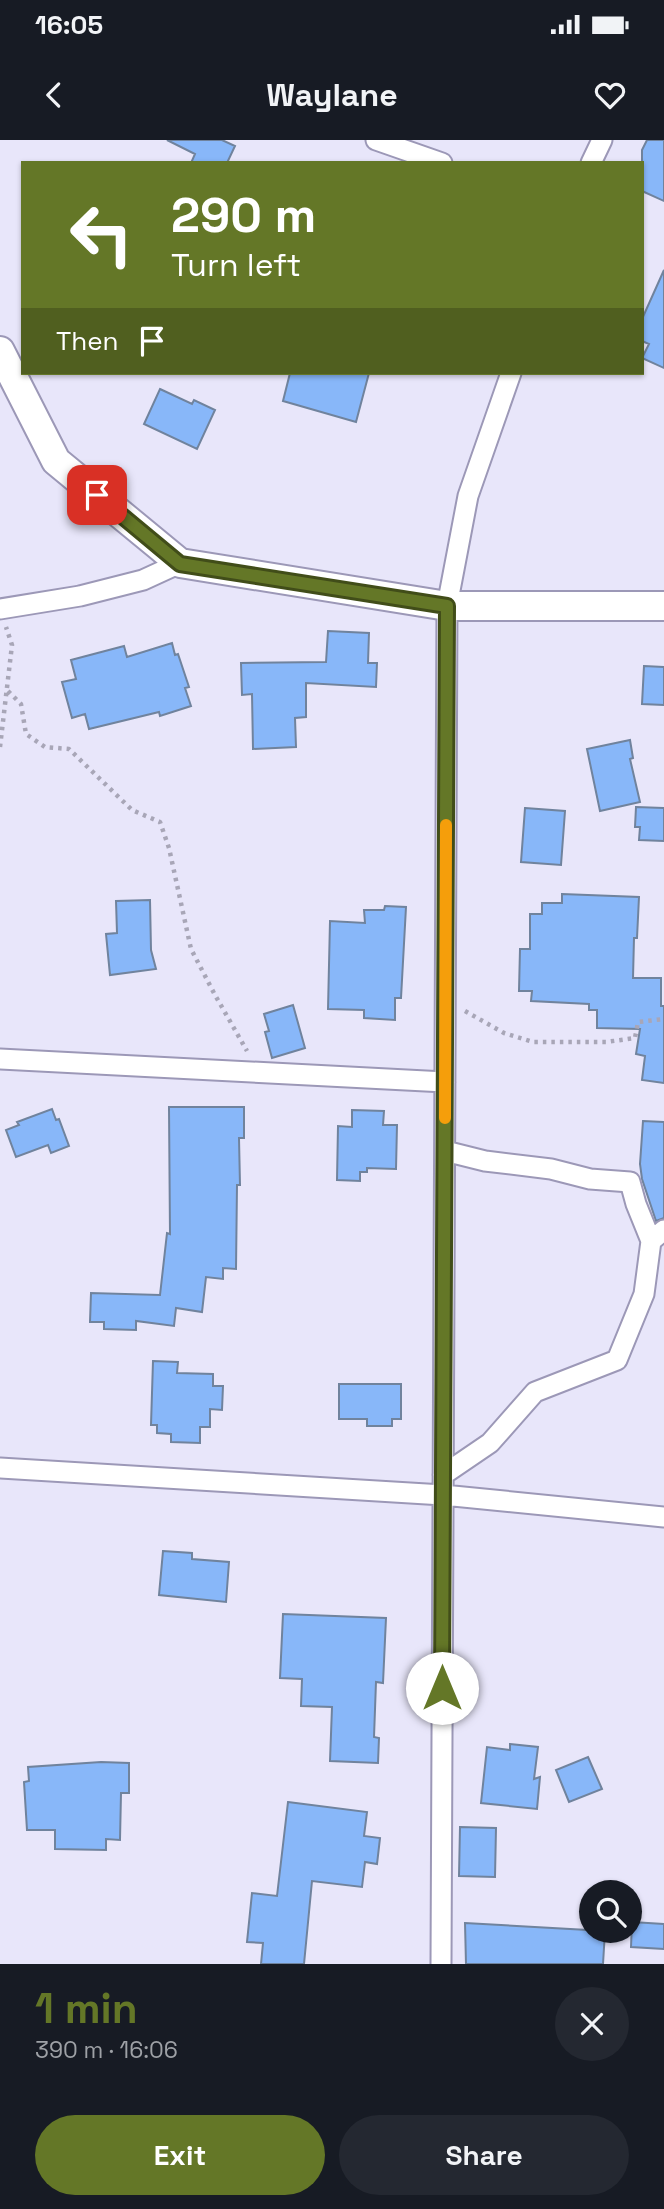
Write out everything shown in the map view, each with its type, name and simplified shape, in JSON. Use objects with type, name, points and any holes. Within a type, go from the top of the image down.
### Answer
[{"type":"street","points":[[376,140],[436,161]]},
{"type":"street","points":[[592,161],[602,140]]},
{"type":"street","points":[[0,351],[56,461],[180,564],[447,606],[664,606]]},
{"type":"street","points":[[440,1964],[447,606],[468,496],[510,375]]},
{"type":"street","points":[[0,609],[105,590],[143,580],[180,564]]},
{"type":"street","points":[[0,1059],[445,1082]]},
{"type":"street","points":[[443,1475],[490,1443],[535,1392],[617,1360],[644,1294],[658,1236],[636,1204],[631,1182],[590,1179],[551,1169],[485,1161],[445,1151]]},
{"type":"street","points":[[0,1468],[443,1495],[664,1517]]},
{"type":"path","points":[[0,609],[12,645],[0,747]]},
{"type":"path","points":[[8,691],[21,704],[26,734],[45,747],[69,749],[132,810],[160,822],[169,848],[191,948],[259,1072]]},
{"type":"path","points":[[446,1001],[504,1033],[533,1042],[606,1042],[635,1038],[638,1022],[664,1020]]},
{"type":"building","points":[[167,140],[222,140],[235,146],[228,161],[192,161],[195,154]]},
{"type":"building","points":[[647,140],[664,140],[664,201],[644,192],[642,150]]},
{"type":"building","points":[[664,270],[664,368],[644,359],[649,344],[644,342],[644,315]]},
{"type":"building","points":[[290,375],[368,375],[356,422],[283,401]]},
{"type":"building","points":[[160,389],[192,404],[194,400],[215,410],[197,449],[144,424]]},
{"type":"building","points":[[328,631],[369,633],[368,663],[377,663],[376,687],[306,683],[306,717],[295,718],[296,747],[253,749],[252,694],[242,695],[241,663],[326,662]]},
{"type":"building","points":[[172,643],[189,687],[185,688],[191,706],[160,716],[159,712],[89,729],[85,714],[72,718],[62,682],[76,679],[71,660],[124,646],[127,657]]},
{"type":"building","points":[[644,666],[664,667],[664,705],[642,704]]},
{"type":"building","points":[[630,740],[633,758],[630,759],[640,802],[600,811],[587,749]]},
{"type":"building","points":[[636,807],[664,808],[664,841],[639,840],[640,827],[635,827]]},
{"type":"building","points":[[525,808],[565,811],[561,865],[521,862]]},
{"type":"building","points":[[562,894],[639,897],[633,978],[661,978],[661,1006],[664,1006],[664,1083],[642,1080],[645,1056],[636,1054],[640,1029],[597,1028],[597,1010],[589,1010],[589,1004],[531,1001],[532,991],[519,991],[520,949],[530,949],[530,914],[542,914],[542,903],[562,903]]},
{"type":"building","points":[[150,900],[151,950],[156,969],[110,975],[106,934],[117,933],[116,901]]},
{"type":"building","points":[[385,906],[406,907],[401,998],[395,998],[395,1020],[364,1018],[364,1010],[328,1009],[330,921],[365,923],[364,910],[384,910]]},
{"type":"building","points":[[293,1005],[305,1048],[272,1058],[265,1032],[269,1031],[264,1014]]},
{"type":"building","points":[[169,1107],[244,1107],[244,1138],[239,1138],[236,1269],[223,1268],[223,1279],[206,1277],[202,1312],[176,1308],[174,1326],[136,1321],[136,1330],[104,1329],[104,1322],[90,1322],[91,1293],[160,1295],[167,1233],[170,1234]]},
{"type":"building","points":[[52,1109],[56,1120],[59,1119],[69,1146],[51,1153],[48,1145],[16,1157],[6,1130],[19,1125],[17,1122]]},
{"type":"building","points":[[352,1110],[384,1111],[383,1125],[397,1125],[396,1169],[367,1168],[367,1172],[360,1172],[360,1181],[337,1180],[338,1126],[352,1127]]},
{"type":"building","points":[[643,1121],[664,1122],[664,1218],[656,1221],[642,1179],[640,1164]]},
{"type":"building","points":[[153,1361],[178,1362],[177,1373],[213,1374],[213,1386],[223,1386],[222,1410],[210,1409],[210,1427],[200,1427],[200,1443],[171,1442],[171,1434],[157,1433],[157,1425],[151,1425]]},
{"type":"building","points":[[339,1384],[401,1384],[401,1419],[392,1419],[392,1426],[367,1426],[367,1419],[339,1419]]},
{"type":"building","points":[[163,1551],[192,1553],[192,1559],[229,1562],[226,1602],[159,1595]]},
{"type":"building","points":[[283,1614],[386,1618],[383,1683],[376,1682],[374,1737],[379,1738],[378,1763],[330,1761],[332,1707],[301,1706],[302,1679],[280,1678]]},
{"type":"building","points":[[510,1744],[538,1747],[534,1779],[540,1777],[537,1809],[481,1803],[487,1747],[510,1750]]},
{"type":"building","points":[[588,1757],[602,1789],[569,1802],[556,1770]]},
{"type":"building","points":[[101,1762],[129,1763],[129,1793],[121,1793],[120,1840],[106,1839],[106,1850],[55,1849],[55,1830],[27,1830],[24,1782],[29,1781],[28,1767]]},
{"type":"building","points":[[288,1802],[367,1812],[364,1836],[380,1838],[377,1864],[365,1862],[362,1887],[312,1881],[304,1964],[261,1964],[263,1943],[247,1942],[252,1893],[277,1896]]},
{"type":"building","points":[[460,1827],[496,1828],[495,1877],[459,1876]]},
{"type":"building","points":[[465,1923],[579,1930],[579,1943],[604,1943],[603,1964],[466,1964]]},
{"type":"building","points":[[642,1923],[664,1924],[664,1949],[631,1947],[631,1943],[642,1943]]},
{"type":"slow traffic","points":[[445,1118],[446,825]]},
{"type":"route","points":[[97,495],[180,564],[447,606],[442,1688]]}]
